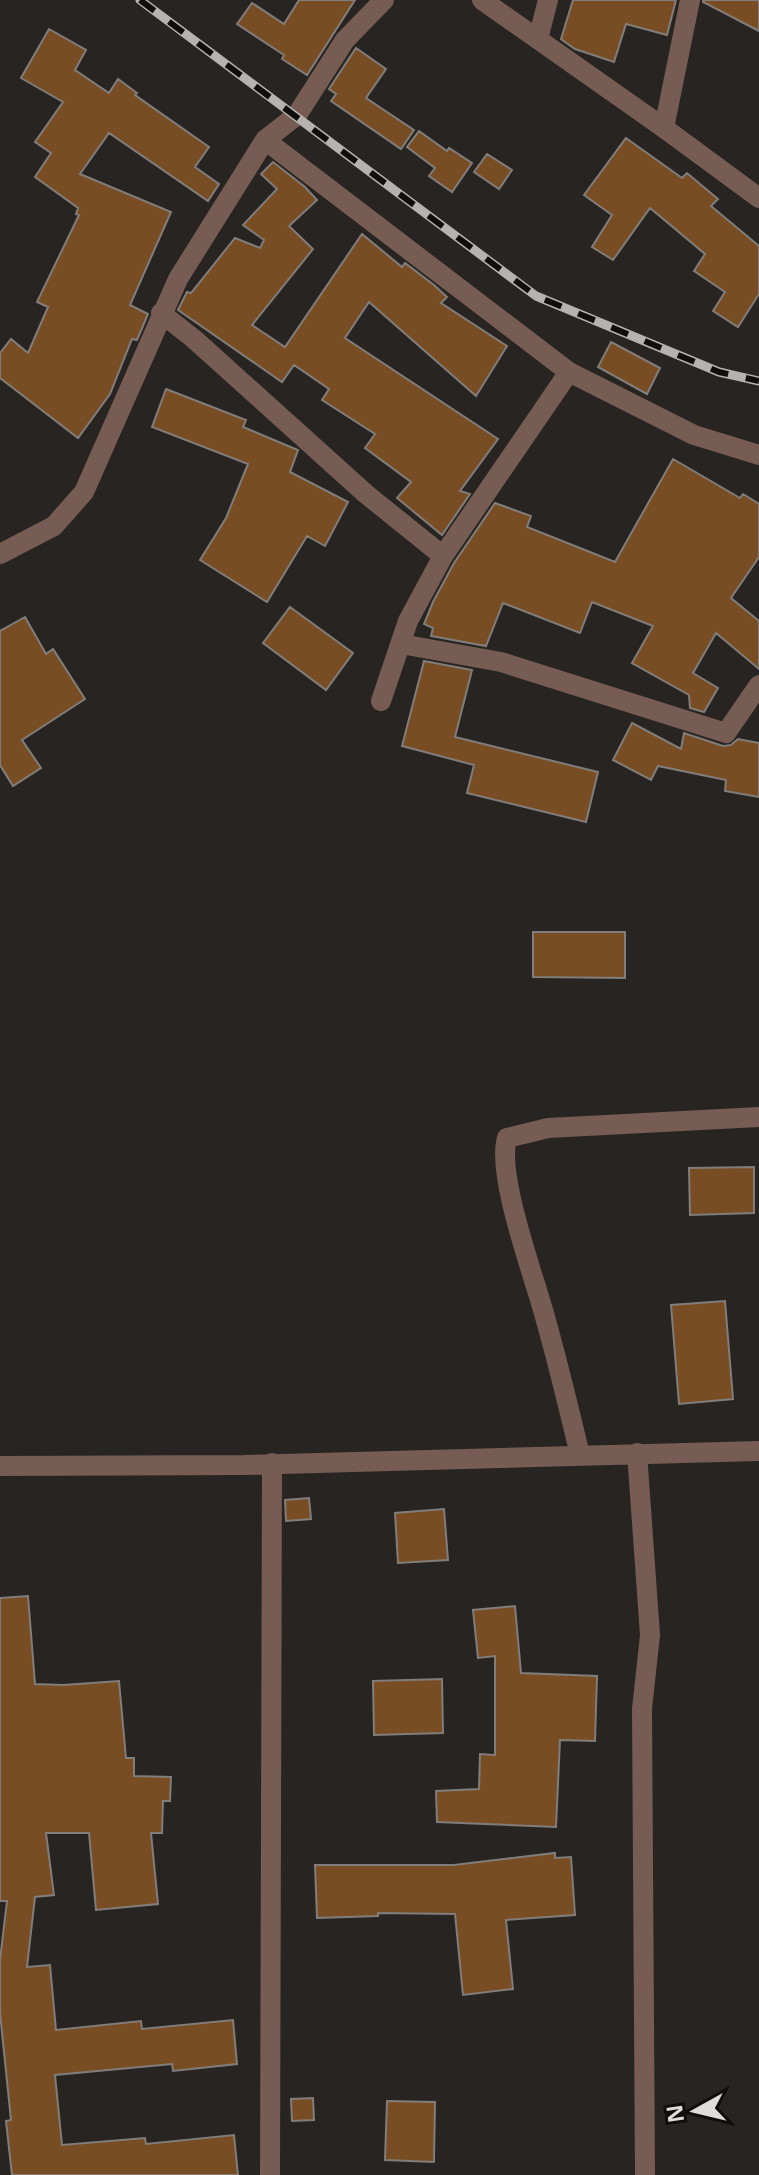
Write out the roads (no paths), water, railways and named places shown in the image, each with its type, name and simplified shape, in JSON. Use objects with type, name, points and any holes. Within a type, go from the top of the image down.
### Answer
[{"type":"street","points":[[0,554],[54,526],[84,492],[178,279],[265,140],[297,115],[345,40],[384,0]]},
{"type":"street","points":[[482,0],[759,198]]},
{"type":"street","points":[[538,39],[548,0]]},
{"type":"street","points":[[664,128],[690,0]]},
{"type":"street","points":[[265,140],[569,372],[694,435],[759,455]]},
{"type":"street","points":[[161,313],[366,494],[443,556]]},
{"type":"street","points":[[381,701],[408,621],[443,556],[569,372]]},
{"type":"street","points":[[401,644],[501,662],[726,733],[759,685]]},
{"type":"street","points":[[580,1455],[505,1175],[504,1148],[507,1138],[548,1128],[759,1117]]},
{"type":"street","points":[[0,1466],[759,1451]]},
{"type":"street","points":[[637,1453],[650,1635],[642,1709],[645,2175]]},
{"type":"street","points":[[270,2175],[272,1463]]},
{"type":"railway","points":[[140,0],[536,296],[719,372],[759,381]]}]
